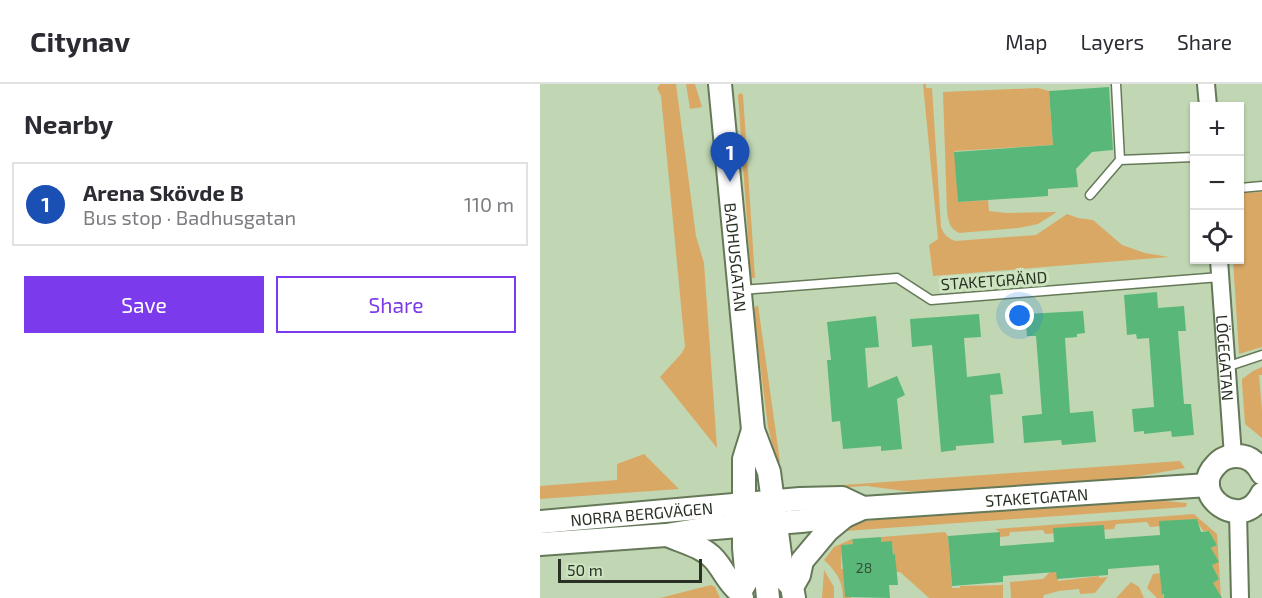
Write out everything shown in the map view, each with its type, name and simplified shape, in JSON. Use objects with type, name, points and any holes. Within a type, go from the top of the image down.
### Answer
[{"type":"street","name":"BADHUSGATAN","points":[[720,84],[753,430],[744,459],[760,516],[783,578],[793,592]]},
{"type":"street","points":[[1206,84],[1208,102]]},
{"type":"street","name":"LÖGEGATAN","points":[[1219,264],[1233,456]]},
{"type":"street","points":[[1262,473],[1248,458],[1233,456],[1218,462],[1212,469],[1208,485],[1214,501],[1221,507],[1238,512],[1252,507],[1262,494]]},
{"type":"street","name":"STAKETGATAN","points":[[760,516],[842,498],[854,512],[1208,485]]},
{"type":"street","name":"BADHUSGATAN","points":[[793,592],[800,575],[802,561],[828,530],[854,512]]},
{"type":"street","points":[[1238,512],[1240,598]]},
{"type":"street","name":"BADHUSGATAN","points":[[741,595],[747,580],[760,516]]},
{"type":"street","name":"BADHUSGATAN","points":[[760,516],[768,598]]},
{"type":"street","name":"NORRA BERGVÄGEN","points":[[540,522],[760,516]]},
{"type":"street","name":"NORRA BERGVÄGEN","points":[[540,544],[666,535],[760,516]]},
{"type":"street","name":"NORRA BERGVÄGEN","points":[[666,535],[702,549],[720,567],[730,585],[741,595]]},
{"type":"street","points":[[1240,571],[1248,598]]},
{"type":"lane","points":[[1090,195],[1120,160],[1116,84]]},
{"type":"lane","points":[[1120,160],[1190,157]]},
{"type":"lane","points":[[1244,188],[1262,186]]},
{"type":"lane","name":"STAKETGRÄND","points":[[740,290],[897,278],[931,300],[1220,278]]},
{"type":"lane","points":[[1226,367],[1262,355]]},
{"type":"shaded area","points":[[660,84],[676,84],[696,236],[704,263],[717,448],[660,377],[685,347],[661,96],[657,88]]},
{"type":"shaded area","points":[[686,84],[695,84],[702,107],[690,109]]},
{"type":"shaded area","points":[[923,84],[926,84],[926,88],[932,88],[941,227],[948,237],[955,241],[1036,235],[1067,214],[1093,220],[1122,245],[1145,253],[1169,257],[933,276],[929,245],[938,239]]},
{"type":"shaded area","points":[[1038,88],[1049,91],[1053,145],[955,151],[958,202],[988,200],[989,211],[1006,213],[1057,212],[1038,224],[1019,228],[959,233],[951,227],[947,212],[943,92]]},
{"type":"shaded area","points":[[741,93],[743,95],[755,278],[751,278],[738,95]]},
{"type":"shaded area","points":[[1262,192],[1262,347],[1239,354],[1233,264],[1244,264],[1244,193]]},
{"type":"shaded area","points":[[758,305],[780,462],[777,463],[768,427],[753,309]]},
{"type":"shaded area","points":[[1262,367],[1262,375],[1259,375],[1262,438],[1245,424],[1242,379]]},
{"type":"shaded area","points":[[644,454],[679,489],[540,499],[540,486],[617,480],[617,464]]},
{"type":"shaded area","points":[[1180,461],[1185,468],[1129,478],[936,492],[867,486],[816,489],[815,487]]},
{"type":"shaded area","points":[[1154,500],[1187,503],[1186,507],[845,531],[846,528],[861,522],[882,519]]},
{"type":"shaded area","points":[[1194,514],[1217,534],[1221,598],[1213,583],[1219,579],[1212,565],[1218,561],[1211,548],[1217,545],[1209,531],[1203,531],[1198,523],[1150,527],[1147,522],[1116,524],[1114,529],[1045,534],[1043,530],[1010,532],[1009,536],[1000,537],[1000,532],[995,529]]},
{"type":"shaded area","points":[[945,532],[948,536],[952,588],[1002,585],[1003,583],[1003,598],[929,598],[900,572],[888,573],[888,566],[896,565],[895,555],[893,555],[892,542],[881,542],[881,537]]},
{"type":"shaded area","points":[[852,539],[853,544],[842,545],[841,569],[849,569],[851,598],[843,598],[842,586],[838,577],[824,560],[834,547]]},
{"type":"shaded area","points":[[1056,566],[1058,581],[1108,577],[1095,593],[1080,594],[1079,589],[1059,591],[1044,595],[1043,598],[1011,598],[1010,582],[1043,579]]},
{"type":"shaded area","points":[[824,570],[834,587],[834,598],[822,598]]},
{"type":"shaded area","points":[[1162,573],[1161,586],[1164,598],[1157,598],[1147,588],[1153,574]]},
{"type":"shaded area","points":[[1131,582],[1139,587],[1144,598],[1116,598]]},
{"type":"shaded area","points":[[711,585],[715,587],[720,598],[660,598]]},
{"type":"building","points":[[1109,87],[1113,150],[1092,152],[1076,169],[1078,187],[1048,189],[1048,196],[958,202],[954,152],[1053,145],[1049,91]]},
{"type":"building","points":[[1157,292],[1158,308],[1184,306],[1186,331],[1178,331],[1184,404],[1191,404],[1194,435],[1172,437],[1171,431],[1144,434],[1144,431],[1134,432],[1132,409],[1154,407],[1149,338],[1137,339],[1136,334],[1127,335],[1124,295]]},
{"type":"building","points":[[1083,311],[1085,333],[1077,334],[1077,337],[1065,338],[1070,413],[1093,411],[1096,442],[1062,445],[1061,440],[1024,443],[1022,416],[1042,414],[1036,336],[1027,336],[1025,314]]},
{"type":"building","points":[[979,314],[981,337],[964,338],[967,377],[1000,373],[1003,394],[990,395],[994,443],[956,446],[956,450],[941,452],[932,345],[912,347],[910,319]]},
{"type":"building","points":[[876,316],[879,347],[865,348],[868,388],[897,376],[905,395],[897,399],[902,449],[881,451],[881,446],[843,449],[840,421],[832,422],[827,360],[831,360],[827,322]]},
{"type":"building","points":[[1197,519],[1201,532],[1209,531],[1217,545],[1211,548],[1219,562],[1212,565],[1219,579],[1213,583],[1222,598],[1164,598],[1159,565],[1108,569],[1108,575],[1057,579],[1056,572],[1003,576],[1003,582],[952,586],[948,536],[1000,532],[1000,546],[1054,542],[1053,528],[1104,525],[1105,539],[1160,535],[1159,521]]},
{"type":"building","points":[[881,537],[881,542],[892,541],[898,585],[889,585],[890,598],[845,597],[841,545],[853,544],[852,539]]},
{"type":"place","name":"Arena Skövde B","points":[[730,182]]}]
